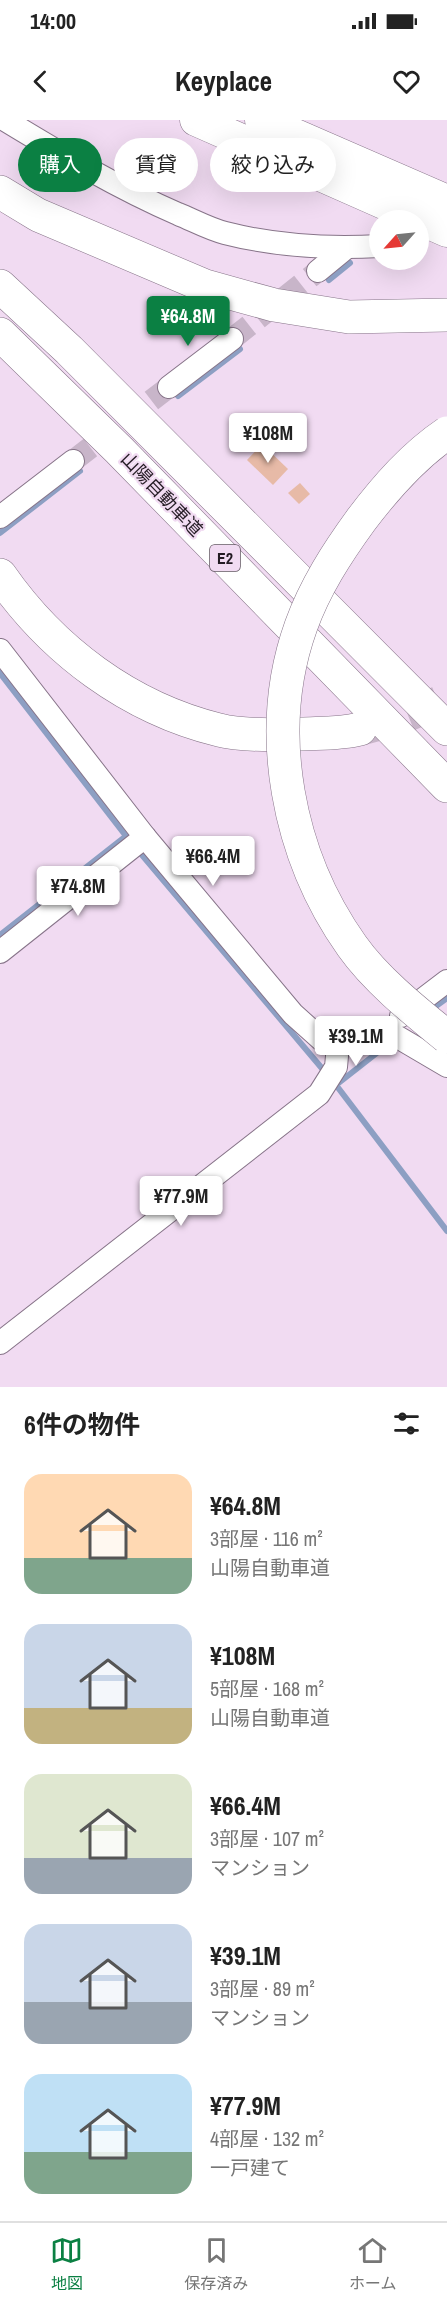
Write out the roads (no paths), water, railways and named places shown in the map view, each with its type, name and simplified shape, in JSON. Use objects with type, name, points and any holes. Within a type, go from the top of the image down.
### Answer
[{"type":"highway","points":[[0,192],[38,215],[205,286],[274,305],[349,317],[444,316]]},
{"type":"highway","name":"山陽自動車道","points":[[0,286],[69,350],[447,729]]},
{"type":"highway","name":"山陽自動車道","points":[[0,334],[119,450],[447,786]]},
{"type":"highway","points":[[447,433],[402,470],[373,503],[341,546],[319,585],[301,627],[290,669],[284,711],[284,751],[289,793],[300,844],[319,891],[353,947],[401,1000],[447,1037]]},
{"type":"highway","points":[[0,575],[16,598],[68,652],[120,691],[165,712],[220,731],[282,735],[346,733],[360,729]]},
{"type":"street","points":[[4,120],[57,152],[154,203],[222,233],[288,246],[369,247]]},
{"type":"street","points":[[196,120],[428,209]]},
{"type":"street","points":[[261,120],[428,209],[447,231]]},
{"type":"street","points":[[318,271],[346,248]]},
{"type":"street","points":[[169,387],[232,339]]},
{"type":"street","points":[[0,517],[73,461]]},
{"type":"street","points":[[0,650],[138,843],[293,1014],[322,1040],[338,1045],[384,1029],[447,981]]},
{"type":"street","points":[[0,952],[138,843]]},
{"type":"street","points":[[384,1029],[447,1066]]},
{"type":"street","points":[[0,1343],[318,1094],[336,1067],[338,1045]]},
{"type":"waterway","points":[[329,280],[350,263]]},
{"type":"waterway","points":[[178,396],[240,349]]},
{"type":"waterway","points":[[0,533],[80,471]]},
{"type":"waterway","points":[[0,673],[126,836],[336,1085],[447,1231]]},
{"type":"waterway","points":[[0,935],[126,836]]},
{"type":"waterway","points":[[436,1006],[447,998]]},
{"type":"waterway","points":[[336,1085],[387,1045]]},
{"type":"tunnel","points":[[232,339],[318,271]]},
{"type":"tunnel","points":[[73,461],[169,387]]},
{"type":"tunnel","points":[[361,729],[398,719],[447,699]]}]
